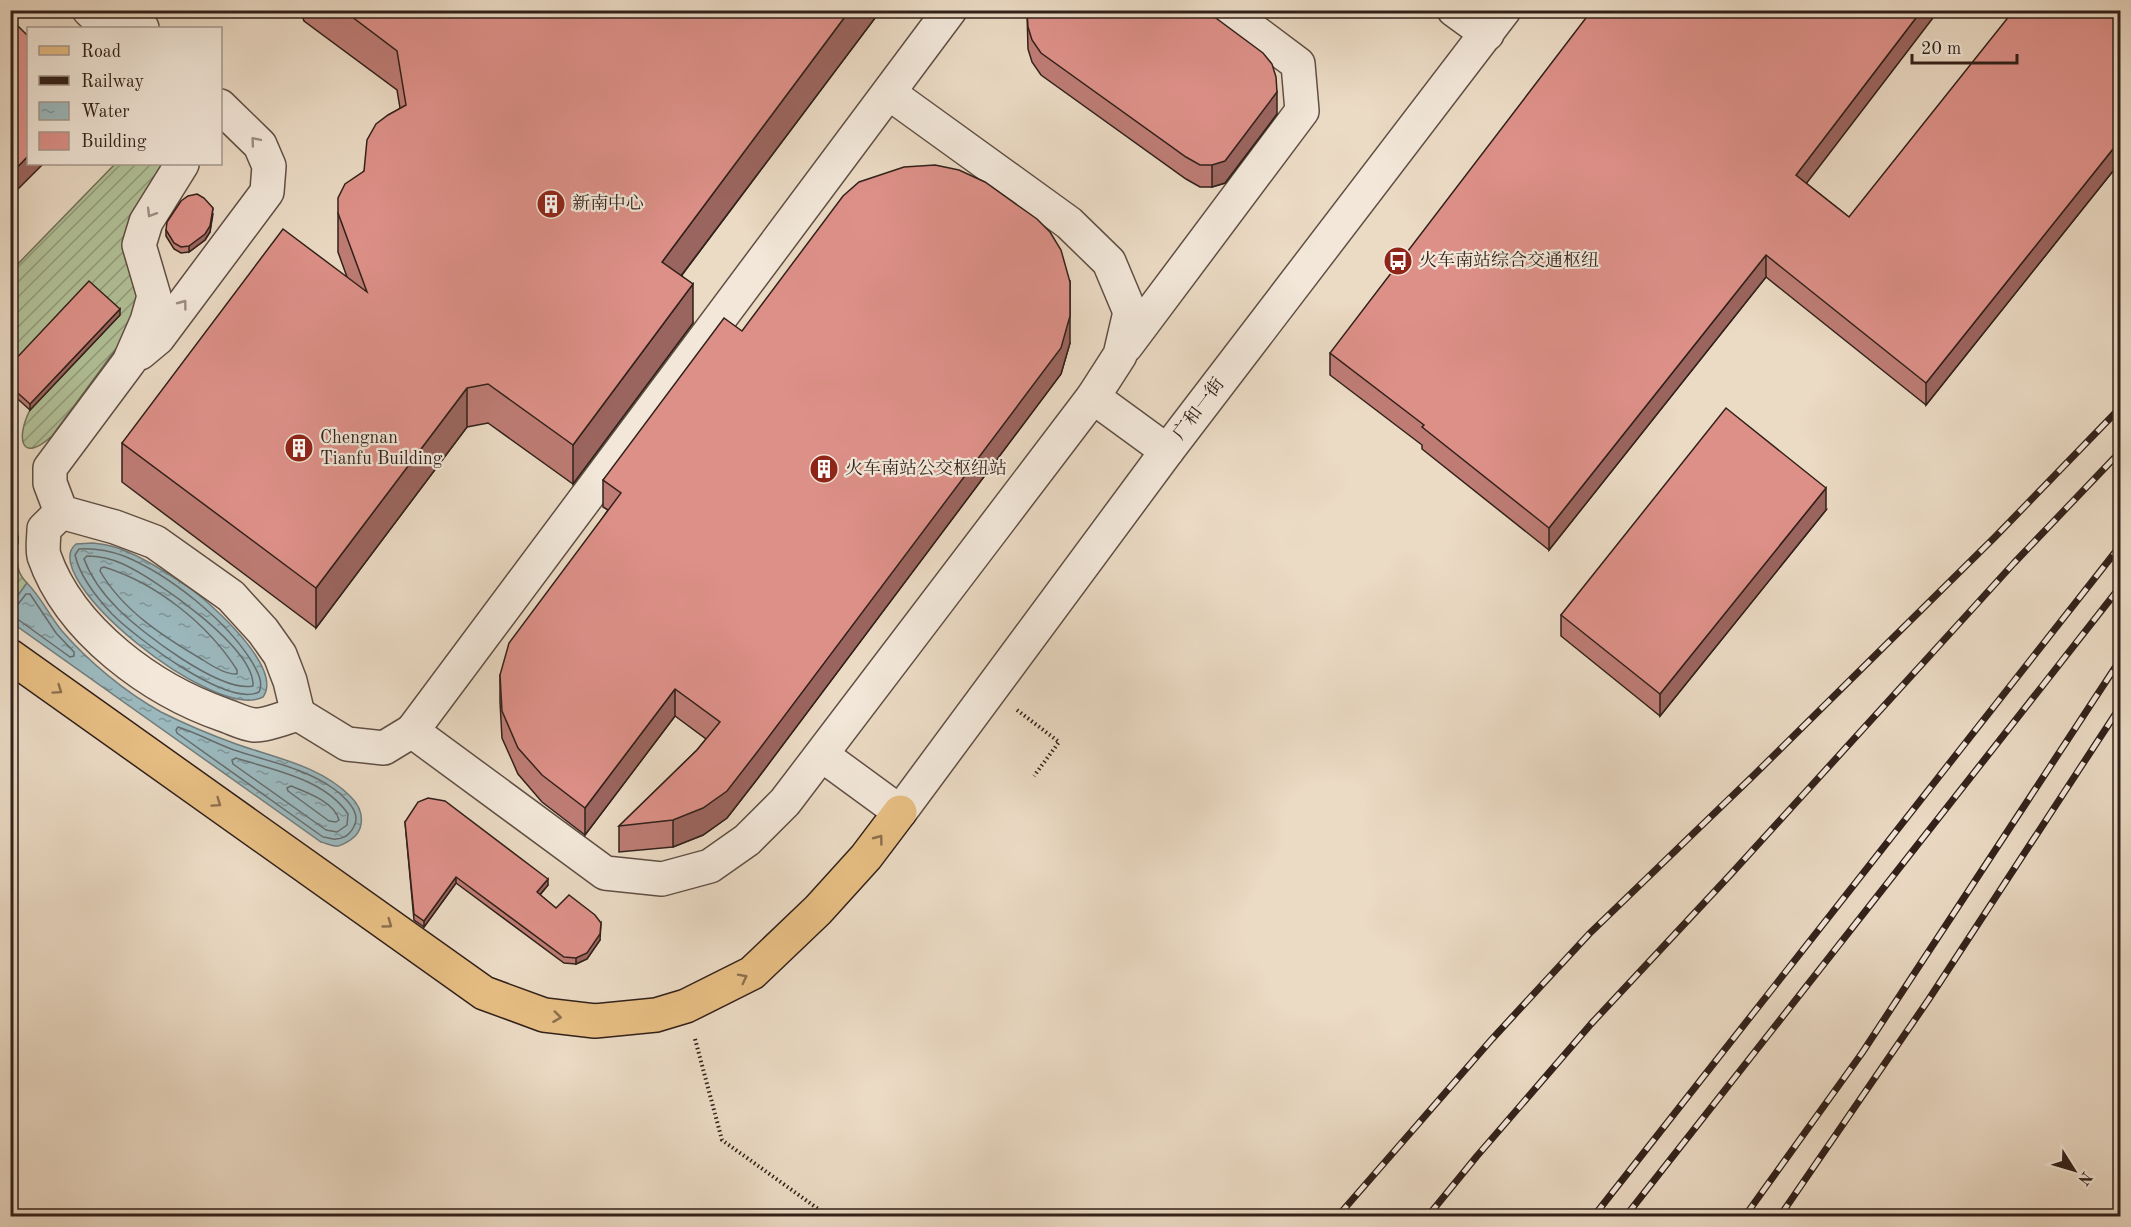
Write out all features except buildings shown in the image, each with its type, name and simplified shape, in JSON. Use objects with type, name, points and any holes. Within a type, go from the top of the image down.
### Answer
[{"type":"main road","points":[[10,656],[484,993],[544,1015],[595,1021],[656,1015],[686,1006],[752,973],[818,910],[866,857],[900,812]]},
{"type":"street","points":[[89,10],[107,27]]},
{"type":"street","points":[[124,10],[141,27]]},
{"type":"street","points":[[61,512],[115,527],[155,542],[231,596],[263,630],[280,655],[291,681],[298,714],[347,744],[384,748],[412,731],[950,10]]},
{"type":"street","points":[[412,731],[604,873],[662,879],[710,866],[747,840],[785,802],[822,755],[1093,397],[1120,355],[1302,111],[1298,64],[1226,10]]},
{"type":"street","points":[[1454,10],[1495,22]]},
{"type":"street","name":"广和一街","points":[[900,812],[1167,452],[1495,22]]},
{"type":"street","points":[[889,93],[1069,223],[1109,262],[1130,312],[1120,355]]},
{"type":"street","points":[[129,362],[158,338],[267,192],[268,166],[260,145],[222,108]]},
{"type":"street","points":[[61,512],[50,483],[50,468],[129,362],[147,321],[154,296],[139,246],[146,222],[181,165]]},
{"type":"street","points":[[1093,397],[1167,452]]},
{"type":"street","points":[[61,512],[44,529],[43,554],[57,584],[85,624],[122,658],[176,693],[206,708],[255,726],[298,714]]},
{"type":"street","points":[[822,755],[900,812]]},
{"type":"path","points":[[990,690],[1059,742],[1034,776]]},
{"type":"path","points":[[686,1006],[722,1140],[828,1216]]},
{"type":"green space","points":[[114,165],[166,165],[132,327],[52,436],[33,448],[27,448],[22,438],[30,410],[11,371],[11,271]]},
{"type":"green space","points":[[15,550],[19,571],[27,583],[11,605],[11,554]]},
{"type":"water","points":[[93,543],[115,547],[144,559],[188,587],[212,606],[254,653],[263,670],[267,685],[263,697],[240,699],[208,689],[172,669],[136,643],[104,614],[81,585],[70,561],[76,544]]},
{"type":"water","points":[[27,583],[62,631],[84,654],[108,676],[148,704],[208,733],[312,770],[339,786],[351,797],[359,809],[361,821],[358,833],[339,846],[321,842],[11,622],[11,605]]},
{"type":"railway","points":[[1338,1216],[1492,1039],[1589,934],[1995,537],[2120,408]]},
{"type":"railway","points":[[1428,1216],[1591,1024],[2014,563],[2120,452]]},
{"type":"railway","points":[[1594,1216],[2120,546]]},
{"type":"railway","points":[[1626,1216],[2120,587]]},
{"type":"railway","points":[[1745,1216],[1862,1053],[2120,660]]},
{"type":"railway","points":[[1780,1216],[1929,999],[2120,707]]},
{"type":"place","name":"新南中心","points":[[551,204]]},
{"type":"place","name":"火车南站综合交通枢纽","points":[[1398,261]]},
{"type":"place","name":"Chengnan Tianfu Building","points":[[299,448]]},
{"type":"place","name":"火车南站公交枢纽站","points":[[824,469]]}]
